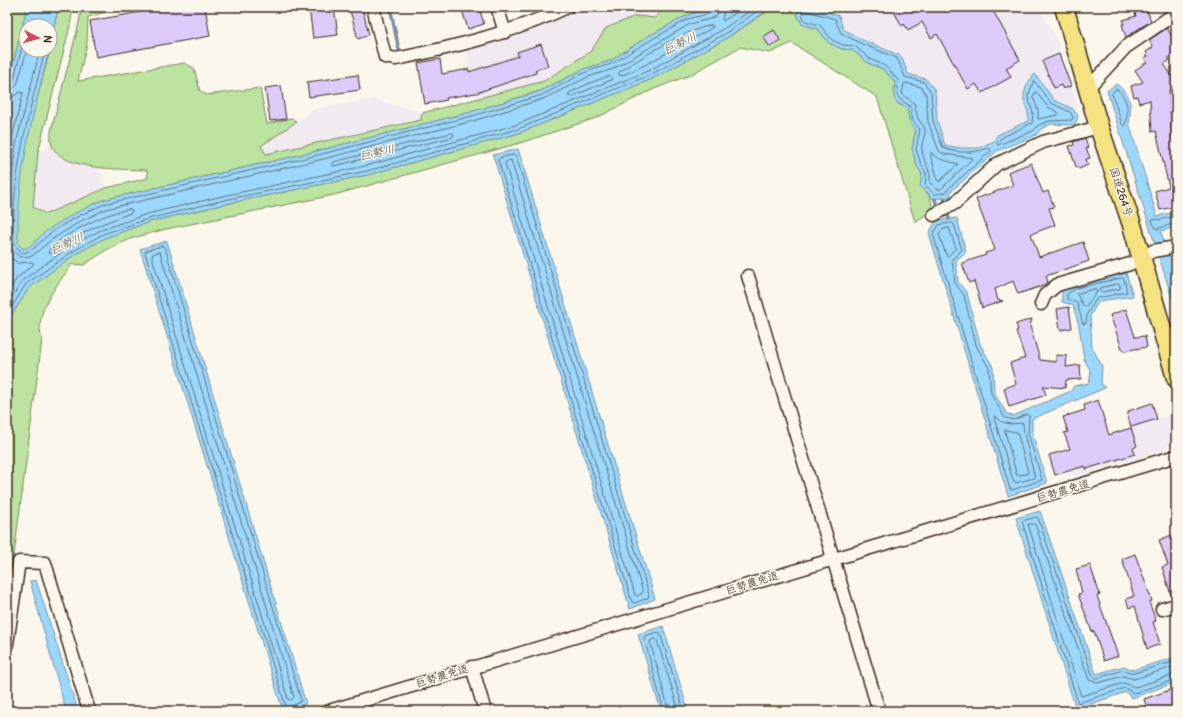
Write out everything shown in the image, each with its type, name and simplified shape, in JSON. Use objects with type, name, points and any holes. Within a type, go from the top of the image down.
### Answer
[{"type":"highway","name":"国道264号","points":[[1064,7],[1099,127],[1147,255],[1176,378]]},
{"type":"street","points":[[373,7],[385,57],[396,59],[463,44],[505,32],[567,7]]},
{"type":"street","points":[[497,7],[505,32]]},
{"type":"street","points":[[1088,88],[1126,47],[1176,13]]},
{"type":"street","points":[[934,215],[955,203],[997,164],[1043,142],[1099,127]]},
{"type":"street","points":[[1041,304],[1045,295],[1057,285],[1172,248]]},
{"type":"street","points":[[748,276],[879,711]]},
{"type":"street","name":"巨勢農免道","points":[[329,711],[1176,456]]},
{"type":"street","points":[[7,644],[19,562],[45,563],[89,711]]},
{"type":"street","points":[[1162,609],[1176,605]]},
{"type":"street","points":[[472,667],[486,711]]},
{"type":"shaded area","points":[[579,7],[664,7],[656,18],[636,16],[606,28],[591,51],[544,81],[477,100],[465,50],[508,37]]},
{"type":"shaded area","points":[[809,7],[1040,7],[1057,42],[1078,106],[1073,109],[1055,100],[1035,74],[1029,77],[1023,98],[1029,112],[1028,121],[997,133],[993,139],[978,146],[961,147],[945,143],[937,118],[935,89],[926,77],[907,72],[900,54],[863,39],[843,28],[838,14],[823,8]]},
{"type":"shaded area","points":[[374,99],[422,113],[421,119],[266,154],[261,146],[314,109]]},
{"type":"shaded area","points":[[52,146],[61,158],[99,169],[106,188],[46,214],[33,207],[38,152]]},
{"type":"shaded area","points":[[1171,414],[1175,427],[1170,443],[1164,450],[1073,477],[1064,446]]},
{"type":"green space","points":[[7,7],[27,7],[24,18],[18,18],[18,44],[7,89]]},
{"type":"green space","points":[[58,7],[73,7],[70,26],[38,152],[33,207],[46,214],[106,188],[148,178],[147,170],[109,169],[68,160],[58,154],[52,146],[51,131],[82,7],[123,7],[88,17],[87,43],[78,81],[184,63],[194,68],[200,91],[207,95],[260,88],[267,124],[292,118],[296,122],[261,146],[266,154],[421,120],[422,113],[544,81],[591,51],[606,28],[636,16],[655,18],[664,7],[713,7],[686,16],[647,37],[610,61],[584,69],[540,91],[471,112],[313,152],[103,200],[77,213],[45,233],[29,247],[14,256],[11,197],[48,58],[58,58],[58,18],[56,18]]},
{"type":"green space","points":[[774,7],[801,7],[797,14],[802,24],[818,29],[829,43],[842,49],[853,50],[868,63],[883,69],[895,82],[898,104],[907,108],[910,123],[916,130],[913,143],[917,166],[922,174],[921,187],[930,197],[933,210],[915,222],[877,97],[792,43],[770,53],[740,47],[690,75],[654,89],[596,118],[520,143],[334,195],[166,229],[133,238],[108,249],[84,265],[72,264],[48,300],[41,319],[40,330],[42,340],[7,608],[7,328],[11,316],[29,288],[74,255],[105,238],[149,222],[225,204],[367,175],[519,133],[652,79],[725,39]]},
{"type":"water","points":[[27,7],[58,7],[56,18],[24,18]]},
{"type":"water","name":"巨勢川","points":[[713,7],[766,7],[768,10],[725,39],[652,79],[519,133],[367,175],[225,204],[149,222],[105,238],[74,255],[29,288],[11,316],[7,328],[7,89],[18,44],[18,58],[47,58],[32,122],[23,170],[18,219],[18,244],[23,249],[30,246],[45,232],[59,223],[103,200],[313,152],[471,112],[541,91],[584,69],[610,61],[647,37],[686,16]]},
{"type":"water","points":[[801,7],[823,10],[839,16],[843,29],[863,40],[901,56],[908,74],[926,79],[935,90],[937,120],[945,145],[961,148],[978,148],[994,141],[997,135],[1028,121],[1028,112],[1024,99],[1025,89],[1035,74],[1054,100],[1073,109],[1078,116],[1075,125],[1051,124],[1041,129],[1036,135],[997,151],[950,192],[951,197],[932,199],[929,194],[920,187],[922,174],[917,166],[912,149],[916,130],[910,123],[907,108],[896,101],[894,95],[895,82],[883,69],[868,63],[853,50],[842,49],[829,43],[818,29],[802,24],[797,14]]},
{"type":"water","points":[[1116,84],[1125,92],[1129,101],[1129,123],[1157,216],[1176,212],[1176,227],[1161,231],[1166,250],[1176,267],[1176,297],[1172,298],[1107,91]]},
{"type":"water","points":[[518,149],[655,599],[630,609],[493,155]]},
{"type":"water","points":[[957,218],[966,252],[956,260],[958,282],[967,293],[980,344],[993,367],[994,393],[1007,414],[1013,416],[1071,391],[1074,386],[1089,383],[1091,372],[1084,359],[1079,326],[1073,305],[1062,302],[1062,291],[1075,285],[1126,273],[1133,296],[1099,301],[1090,316],[1092,347],[1102,366],[1101,383],[1105,388],[1032,419],[1032,432],[1047,483],[1008,496],[929,233],[936,221]]},
{"type":"water","points":[[167,241],[306,704],[288,711],[283,711],[140,249]]},
{"type":"water","points":[[1040,511],[1096,674],[1124,666],[1133,670],[1176,657],[1176,682],[1132,698],[1126,692],[1076,709],[1016,518]]},
{"type":"water","points":[[36,580],[78,711],[66,711],[30,581]]},
{"type":"water","points":[[663,626],[688,711],[661,711],[638,634]]},
{"type":"building","points":[[169,7],[205,7],[210,36],[96,57],[90,21]]},
{"type":"building","points":[[309,7],[334,7],[338,35],[313,38]]},
{"type":"building","points":[[349,7],[362,7],[369,35],[358,39]]},
{"type":"building","points":[[461,7],[479,7],[484,24],[468,29]]},
{"type":"building","points":[[899,7],[991,7],[1020,60],[1006,68],[1011,77],[982,93],[976,84],[968,89],[937,34],[931,38],[922,22],[908,30],[904,24],[902,26],[893,10]]},
{"type":"building","points":[[1133,7],[1146,7],[1151,21],[1126,37],[1122,24],[1124,24],[1123,20],[1136,16]]},
{"type":"building","points":[[1167,28],[1176,43],[1176,53],[1168,58],[1170,60],[1164,64],[1176,82],[1176,85],[1169,90],[1172,138],[1176,136],[1176,200],[1171,201],[1172,207],[1160,210],[1155,191],[1169,187],[1156,131],[1152,132],[1150,100],[1139,103],[1137,96],[1134,97],[1131,86],[1143,82],[1135,70],[1147,62],[1144,58],[1148,56],[1146,52],[1153,47],[1149,40]]},
{"type":"building","points":[[774,30],[780,40],[770,47],[763,37]]},
{"type":"building","points":[[541,44],[548,66],[535,70],[536,73],[476,93],[446,98],[447,100],[425,104],[418,63],[440,59],[442,74],[469,69],[469,72],[518,56],[517,52]]},
{"type":"building","points":[[1059,54],[1071,86],[1063,89],[1061,85],[1054,88],[1042,61]]},
{"type":"building","points":[[358,75],[360,90],[309,97],[307,82]]},
{"type":"building","points":[[281,86],[286,119],[270,121],[265,88]]},
{"type":"building","points":[[1085,138],[1088,148],[1086,148],[1090,158],[1086,159],[1088,165],[1079,169],[1076,167],[1069,146],[1074,145],[1073,142]]},
{"type":"building","points":[[1031,163],[1043,193],[1048,191],[1054,207],[1049,208],[1055,225],[1031,234],[1039,257],[1083,242],[1089,261],[1046,276],[1048,282],[1039,288],[1018,294],[1013,281],[995,289],[998,300],[1003,301],[982,308],[974,281],[969,283],[962,263],[986,255],[985,253],[995,250],[976,199],[1013,185],[1008,172]]},
{"type":"building","points":[[1069,307],[1072,328],[1060,330],[1057,309]]},
{"type":"building","points":[[1126,309],[1135,337],[1145,336],[1147,347],[1123,351],[1110,315]]},
{"type":"building","points":[[1032,319],[1030,326],[1040,360],[1056,362],[1056,355],[1067,356],[1066,367],[1080,365],[1081,379],[1066,380],[1065,388],[1043,386],[1046,395],[1009,407],[1004,388],[1016,384],[1010,363],[1025,358],[1016,331],[1018,330],[1016,324]]},
{"type":"building","points":[[1098,400],[1109,435],[1131,428],[1137,446],[1133,448],[1135,454],[1086,469],[1085,466],[1055,475],[1049,455],[1070,449],[1064,433],[1068,432],[1063,417],[1085,410],[1084,405]]},
{"type":"building","points":[[1152,403],[1157,419],[1131,427],[1127,414],[1129,413],[1128,411]]},
{"type":"building","points":[[1172,535],[1176,547],[1176,598],[1172,598],[1162,567],[1168,565],[1159,540]]},
{"type":"building","points":[[1135,554],[1152,601],[1149,602],[1156,621],[1153,622],[1160,644],[1147,649],[1135,606],[1129,608],[1126,599],[1134,596],[1122,559]]},
{"type":"building","points":[[1090,565],[1100,595],[1097,596],[1118,656],[1104,661],[1094,631],[1092,632],[1078,594],[1082,593],[1076,569]]},
{"type":"building","points":[[1176,688],[1176,708],[1167,711],[1148,711],[1144,699]]},
{"type":"waterway","points":[[390,7],[399,50]]},
{"type":"waterway","points":[[944,198],[949,219]]},
{"type":"waterway","points":[[935,199],[938,209]]}]
